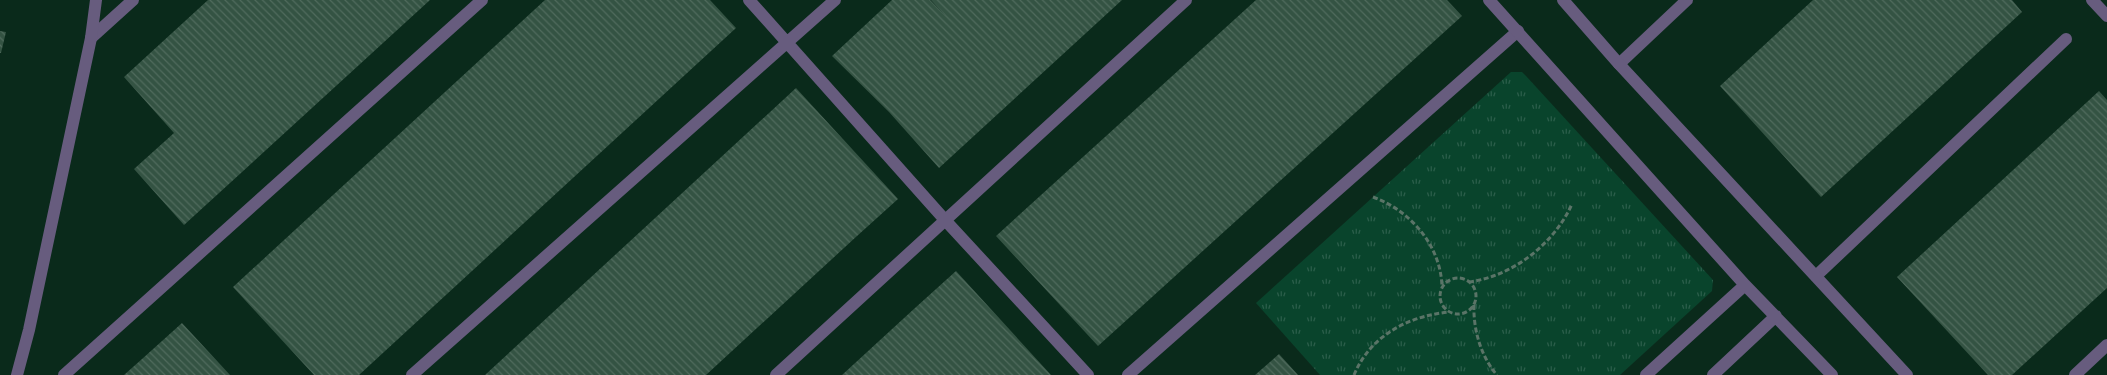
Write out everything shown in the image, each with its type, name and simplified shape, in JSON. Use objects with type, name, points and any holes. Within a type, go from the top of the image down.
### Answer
[{"type":"street","points":[[17,375],[91,38],[96,0]]},
{"type":"street","points":[[91,38],[132,0]]},
{"type":"street","points":[[64,375],[482,0]]},
{"type":"street","points":[[749,0],[945,220],[1088,375]]},
{"type":"street","points":[[412,375],[835,0]]},
{"type":"street","points":[[776,375],[1186,0]]},
{"type":"street","points":[[1489,0],[1745,285],[1832,375]]},
{"type":"street","points":[[1563,0],[1619,64],[1908,375]]},
{"type":"street","points":[[1619,64],[1687,0]]},
{"type":"street","points":[[2092,0],[2107,16]]},
{"type":"street","points":[[1128,375],[1518,31]]},
{"type":"street","points":[[1816,276],[2066,39]]},
{"type":"street","points":[[1646,375],[1745,285]]},
{"type":"street","points":[[1713,375],[1776,316]]},
{"type":"street","points":[[2075,375],[2107,345]]},
{"type":"path","points":[[1373,197],[1399,209],[1420,229],[1436,258],[1442,277],[1441,304],[1454,314],[1466,313],[1474,304]]},
{"type":"path","points":[[1442,287],[1451,279],[1457,278],[1469,282],[1502,273],[1531,255],[1550,238],[1572,204]]},
{"type":"path","points":[[1469,282],[1476,292],[1474,318],[1477,335],[1488,362],[1497,375]]},
{"type":"path","points":[[1354,375],[1362,359],[1372,347],[1392,330],[1420,318],[1449,312]]},
{"type":"green space","points":[[1511,72],[1522,72],[1526,76],[1713,280],[1712,291],[1620,375],[1320,375],[1256,303]]},
{"type":"building","points":[[208,0],[430,0],[184,225],[134,169],[174,133],[124,77]]},
{"type":"building","points":[[545,0],[710,0],[736,28],[359,375],[314,375],[233,287]]},
{"type":"building","points":[[892,0],[930,0],[947,17],[931,0],[1122,0],[939,168],[889,112],[832,56]]},
{"type":"building","points":[[1256,0],[1447,0],[1462,16],[1098,346],[996,236]]},
{"type":"building","points":[[1813,0],[2012,0],[2022,12],[1821,197],[1720,86]]},
{"type":"building","points":[[0,31],[6,32],[1,53],[0,53]]},
{"type":"building","points":[[796,88],[898,199],[706,375],[485,375]]},
{"type":"building","points":[[2099,91],[2107,100],[2107,288],[2012,375],[1988,375],[1897,277]]},
{"type":"building","points":[[956,271],[1051,375],[842,375],[915,308]]},
{"type":"building","points":[[182,323],[230,375],[124,375],[142,359]]},
{"type":"building","points":[[1279,354],[1298,375],[1255,375]]}]
